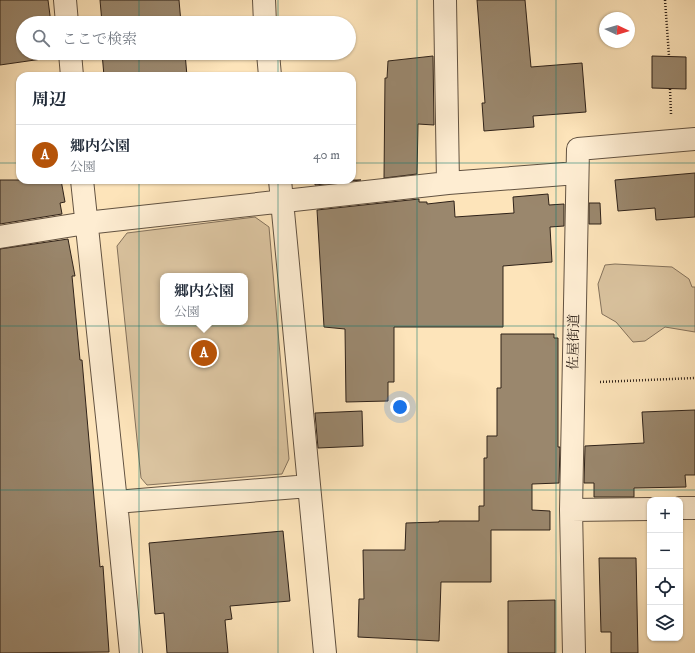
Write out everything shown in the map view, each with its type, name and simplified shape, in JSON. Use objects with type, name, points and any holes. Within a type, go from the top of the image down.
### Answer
[{"type":"street","points":[[65,0],[66,16]]},
{"type":"street","points":[[264,0],[265,16]]},
{"type":"street","points":[[445,0],[448,183]]},
{"type":"street","points":[[71,60],[72,72]]},
{"type":"street","points":[[269,60],[270,72]]},
{"type":"street","name":"佐屋街道","points":[[574,653],[571,510],[578,150],[695,139]]},
{"type":"street","points":[[0,237],[86,223],[448,183],[577,173]]},
{"type":"street","points":[[82,184],[131,653]]},
{"type":"street","points":[[280,184],[325,653]]},
{"type":"street","points":[[116,502],[309,486]]},
{"type":"street","points":[[683,508],[695,508]]},
{"type":"street","points":[[571,510],[647,509]]},
{"type":"path","points":[[665,0],[669,56]]},
{"type":"path","points":[[573,384],[695,378]]},
{"type":"shaded area","points":[[255,217],[269,227],[289,459],[282,474],[147,485],[141,478],[117,246],[127,233]]},
{"type":"shaded area","points":[[615,264],[672,267],[689,279],[692,287],[695,287],[695,332],[665,327],[645,341],[633,342],[616,322],[602,314],[598,284],[605,265]]},
{"type":"building","points":[[0,0],[48,0],[50,16],[16,16],[16,60],[35,60],[0,65]]},
{"type":"building","points":[[100,0],[179,0],[180,16],[101,16]]},
{"type":"building","points":[[477,0],[525,0],[531,67],[582,63],[586,112],[533,116],[534,127],[484,131],[482,103],[485,103]]},
{"type":"building","points":[[433,56],[434,125],[418,124],[417,174],[384,178],[385,78],[387,78],[388,61]]},
{"type":"building","points":[[652,56],[686,57],[686,89],[652,88]]},
{"type":"building","points":[[103,60],[186,60],[187,72],[104,72]]},
{"type":"building","points":[[695,173],[695,217],[656,220],[655,208],[618,211],[615,180]]},
{"type":"building","points":[[0,180],[16,180],[16,184],[62,184],[65,202],[60,203],[62,214],[0,224]]},
{"type":"building","points":[[548,194],[549,205],[564,204],[564,226],[550,227],[552,262],[503,266],[503,327],[394,327],[394,382],[388,382],[388,401],[346,402],[345,329],[324,327],[317,210],[419,199],[419,202],[427,202],[427,204],[454,201],[455,217],[514,213],[513,197]]},
{"type":"building","points":[[589,203],[600,203],[601,224],[589,224]]},
{"type":"building","points":[[68,239],[75,276],[72,276],[80,360],[82,360],[100,567],[103,566],[109,652],[0,653],[0,249]]},
{"type":"building","points":[[501,334],[554,334],[554,338],[558,338],[558,447],[560,447],[559,483],[532,484],[532,510],[550,511],[550,530],[491,530],[491,582],[441,582],[439,641],[358,637],[359,599],[364,599],[363,550],[405,550],[406,523],[479,521],[479,506],[484,506],[484,458],[487,458],[487,436],[497,436],[497,388],[501,388]]},
{"type":"building","points":[[695,410],[695,475],[685,475],[686,487],[634,488],[634,497],[594,497],[594,483],[584,483],[585,446],[644,443],[642,412]]},
{"type":"building","points":[[362,411],[363,446],[318,448],[315,413]]},
{"type":"building","points":[[283,531],[290,601],[230,606],[232,619],[225,620],[228,653],[167,653],[164,613],[155,614],[149,543]]},
{"type":"building","points":[[599,558],[636,558],[638,653],[611,653],[611,632],[601,632]]},
{"type":"building","points":[[555,600],[555,653],[508,653],[508,601]]},
{"type":"place","name":"郷内公園","points":[[204,353]]}]
